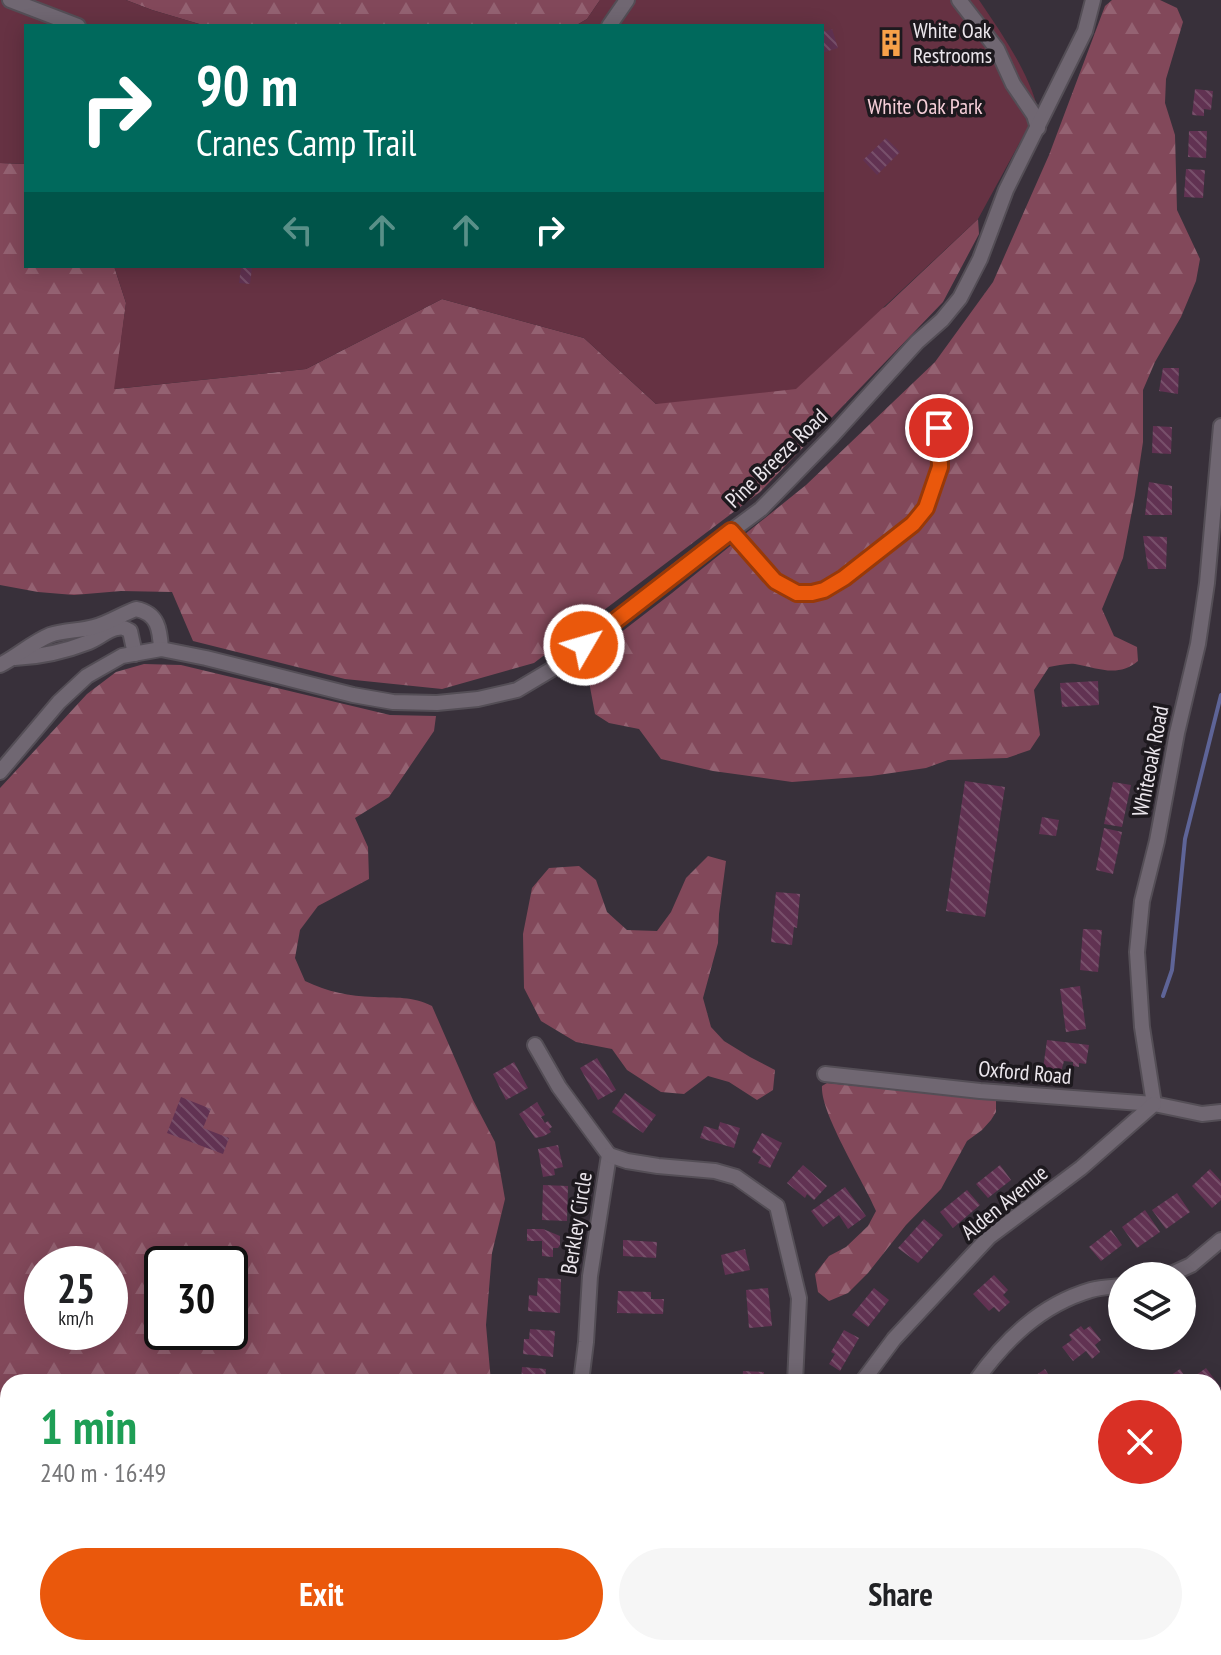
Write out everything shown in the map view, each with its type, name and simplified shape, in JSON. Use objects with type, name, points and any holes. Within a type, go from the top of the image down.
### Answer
[{"type":"street","points":[[10,0],[73,24]]},
{"type":"street","points":[[610,24],[627,0]]},
{"type":"street","points":[[959,0],[997,49],[1013,84],[1034,115],[1038,128]]},
{"type":"street","name":"Pine Breeze Road","points":[[161,649],[393,702],[437,703],[478,699],[517,690],[559,665],[761,509],[960,298],[980,259],[1006,190],[1085,31],[1093,0]]},
{"type":"street","name":"Whiteoak Road","points":[[1154,1104],[1142,1027],[1137,952],[1142,901],[1198,644],[1207,583],[1221,426]]},
{"type":"street","points":[[731,531],[775,581],[797,593],[824,590],[913,524],[926,508],[940,467],[939,428]]},
{"type":"street","points":[[0,665],[40,648],[69,649],[136,609],[153,617],[160,629],[161,649],[122,656],[87,676],[59,702],[0,772]]},
{"type":"street","points":[[93,634],[123,628],[130,631],[135,654]]},
{"type":"street","name":"Berkley Circle","points":[[535,1045],[559,1087],[609,1155],[590,1276],[582,1374]]},
{"type":"street","name":"Oxford Road","points":[[825,1074],[980,1091],[1154,1104],[1202,1114],[1221,1112]]},
{"type":"street","name":"Alden Avenue","points":[[868,1374],[894,1339],[989,1237],[1081,1168],[1154,1104]]},
{"type":"street","points":[[609,1155],[642,1164],[715,1171],[736,1177],[777,1206],[799,1298],[795,1374]]},
{"type":"street","points":[[1195,1262],[1221,1240]]},
{"type":"street","points":[[981,1374],[996,1353],[1029,1322],[1062,1302],[1093,1289],[1108,1287]]},
{"type":"green space","points":[[0,0],[126,0],[199,24],[24,24],[24,164],[0,163]]},
{"type":"green space","points":[[126,0],[600,0],[587,19],[578,24],[199,24]]},
{"type":"green space","name":"White Oak Park","points":[[600,0],[979,0],[1021,66],[1038,109],[978,219],[796,389],[656,404],[584,338],[442,299],[306,369],[114,389],[126,303],[115,268],[824,268],[824,24],[578,24],[587,19]]},
{"type":"green space","points":[[1112,0],[1160,0],[1177,8],[1183,22],[1166,79],[1165,103],[1175,135],[1177,210],[1200,259],[1196,281],[1181,317],[1143,390],[1143,442],[1135,495],[1123,558],[1102,609],[1114,636],[1137,647],[1138,661],[1115,670],[1072,664],[1049,667],[1034,690],[1040,735],[1030,750],[1007,758],[948,760],[926,768],[871,776],[792,782],[713,771],[661,759],[639,729],[609,723],[595,714],[585,660],[806,485],[935,362],[993,282],[1049,155],[1105,6]]},
{"type":"green space","points":[[0,163],[24,164],[24,268],[115,268],[126,303],[115,389],[306,369],[442,299],[584,338],[656,404],[885,307],[978,219],[979,234],[943,302],[760,492],[534,663],[442,689],[345,679],[193,641],[172,592],[121,591],[74,595],[0,585]]},
{"type":"green space","points":[[144,664],[181,665],[390,715],[436,716],[434,731],[389,797],[355,818],[368,847],[369,879],[318,906],[300,930],[295,958],[305,981],[322,988],[356,996],[411,999],[432,1006],[495,1142],[505,1199],[492,1253],[486,1325],[490,1374],[0,1374],[0,788],[87,694],[116,672]]},
{"type":"green space","points":[[708,856],[726,861],[718,943],[703,998],[711,1027],[724,1041],[775,1070],[773,1090],[757,1100],[729,1082],[708,1076],[684,1094],[661,1092],[627,1070],[612,1049],[576,1042],[541,1021],[524,988],[523,934],[532,888],[549,868],[579,866],[596,880],[607,912],[627,930],[657,931],[671,912],[686,878]]},
{"type":"green space","points":[[827,1083],[996,1100],[996,1112],[982,1130],[967,1141],[941,1189],[848,1293],[829,1301],[818,1292],[815,1274],[829,1256],[846,1247],[868,1226],[876,1211],[828,1113],[822,1086]]},
{"type":"building","points":[[832,29],[838,48],[824,52],[824,31]]},
{"type":"building","name":"White Oak Restrooms","points":[[893,29],[901,54],[889,57],[881,33]]},
{"type":"building","points":[[1195,89],[1213,91],[1211,110],[1204,109],[1204,116],[1192,115]]},
{"type":"building","points":[[1189,131],[1207,131],[1206,158],[1188,157]]},
{"type":"building","points":[[886,138],[900,152],[877,175],[863,160]]},
{"type":"building","points":[[1186,169],[1205,170],[1203,198],[1184,197]]},
{"type":"building","points":[[241,268],[252,268],[250,284],[239,283]]},
{"type":"building","points":[[1163,368],[1179,368],[1178,394],[1159,391]]},
{"type":"building","points":[[1153,426],[1172,427],[1171,454],[1152,453]]},
{"type":"building","points":[[1149,482],[1172,486],[1172,515],[1145,515]]},
{"type":"building","points":[[1143,536],[1167,537],[1166,569],[1148,569]]},
{"type":"building","points":[[1098,681],[1099,705],[1062,707],[1060,683]]},
{"type":"building","points":[[965,781],[1005,787],[985,917],[946,911]]},
{"type":"building","points":[[1113,782],[1131,785],[1122,827],[1104,824]]},
{"type":"building","points":[[1042,817],[1059,820],[1056,836],[1039,834]]},
{"type":"building","points":[[1104,828],[1122,832],[1113,874],[1096,870]]},
{"type":"building","points":[[776,892],[800,894],[792,945],[771,942]]},
{"type":"building","points":[[1083,929],[1102,930],[1098,972],[1080,970]]},
{"type":"building","points":[[1080,986],[1086,1029],[1066,1032],[1060,989]]},
{"type":"building","points":[[1047,1040],[1089,1045],[1086,1064],[1079,1063],[1079,1067],[1073,1066],[1073,1062],[1064,1061],[1061,1072],[1043,1069]]},
{"type":"building","points":[[597,1058],[616,1090],[598,1100],[580,1068]]},
{"type":"building","points":[[514,1062],[528,1088],[506,1100],[493,1074]]},
{"type":"building","points":[[625,1093],[656,1115],[643,1133],[612,1112]]},
{"type":"building","points":[[181,1097],[211,1109],[203,1128],[229,1138],[223,1154],[167,1133]]},
{"type":"building","points":[[537,1102],[545,1115],[541,1117],[552,1127],[549,1129],[551,1132],[535,1138],[519,1114]]},
{"type":"building","points":[[720,1122],[740,1128],[734,1148],[700,1138],[704,1126],[718,1130]]},
{"type":"building","points":[[762,1133],[782,1143],[770,1168],[758,1163],[761,1157],[752,1152]]},
{"type":"building","points":[[558,1145],[563,1167],[554,1169],[555,1175],[543,1177],[538,1149]]},
{"type":"building","points":[[803,1165],[827,1186],[814,1200],[807,1194],[805,1198],[787,1183]]},
{"type":"building","points":[[1000,1165],[1011,1180],[988,1198],[976,1184]]},
{"type":"building","points":[[1210,1169],[1221,1181],[1221,1200],[1212,1208],[1192,1186]]},
{"type":"building","points":[[543,1185],[568,1186],[567,1221],[542,1220]]},
{"type":"building","points":[[845,1187],[866,1216],[848,1229],[839,1215],[823,1227],[811,1211]]},
{"type":"building","points":[[967,1190],[980,1205],[953,1228],[940,1212]]},
{"type":"building","points":[[1177,1193],[1190,1212],[1166,1229],[1152,1210]]},
{"type":"building","points":[[1145,1210],[1160,1232],[1137,1248],[1122,1227]]},
{"type":"building","points":[[924,1219],[943,1235],[918,1263],[898,1248]]},
{"type":"building","points":[[527,1229],[543,1229],[560,1236],[560,1245],[553,1248],[553,1257],[542,1256],[542,1241],[527,1241]]},
{"type":"building","points":[[1111,1230],[1122,1245],[1101,1261],[1089,1247]]},
{"type":"building","points":[[623,1240],[657,1242],[656,1258],[623,1256]]},
{"type":"building","points":[[745,1249],[750,1270],[725,1275],[721,1255]]},
{"type":"building","points":[[994,1275],[1008,1290],[1003,1295],[1010,1302],[999,1312],[994,1307],[989,1311],[973,1294]]},
{"type":"building","points":[[538,1278],[561,1279],[560,1313],[528,1311],[529,1295],[537,1296]]},
{"type":"building","points":[[768,1288],[772,1326],[749,1328],[746,1290]]},
{"type":"building","points":[[874,1288],[889,1300],[868,1327],[852,1315]]},
{"type":"building","points":[[618,1291],[651,1292],[651,1299],[664,1299],[663,1314],[617,1313]]},
{"type":"building","points":[[1081,1326],[1084,1330],[1090,1326],[1101,1340],[1095,1345],[1100,1352],[1092,1359],[1086,1351],[1073,1361],[1062,1347],[1072,1340],[1069,1335]]},
{"type":"building","points":[[530,1329],[555,1331],[553,1357],[523,1354],[524,1339],[529,1339]]},
{"type":"building","points":[[844,1330],[859,1338],[840,1371],[829,1364],[835,1354],[831,1352]]},
{"type":"building","points":[[522,1367],[546,1369],[546,1374],[522,1374]]},
{"type":"building","points":[[743,1371],[764,1372],[764,1374],[743,1374]]},
{"type":"waterway","points":[[1163,996],[1172,970],[1185,839],[1221,695]]},
{"type":"place","name":"White Oak Restrooms","points":[[891,43]]},
{"type":"route","points":[[584,645],[731,531],[775,581],[797,593],[824,590],[844,578],[913,524],[926,508],[940,467],[939,428]]}]
